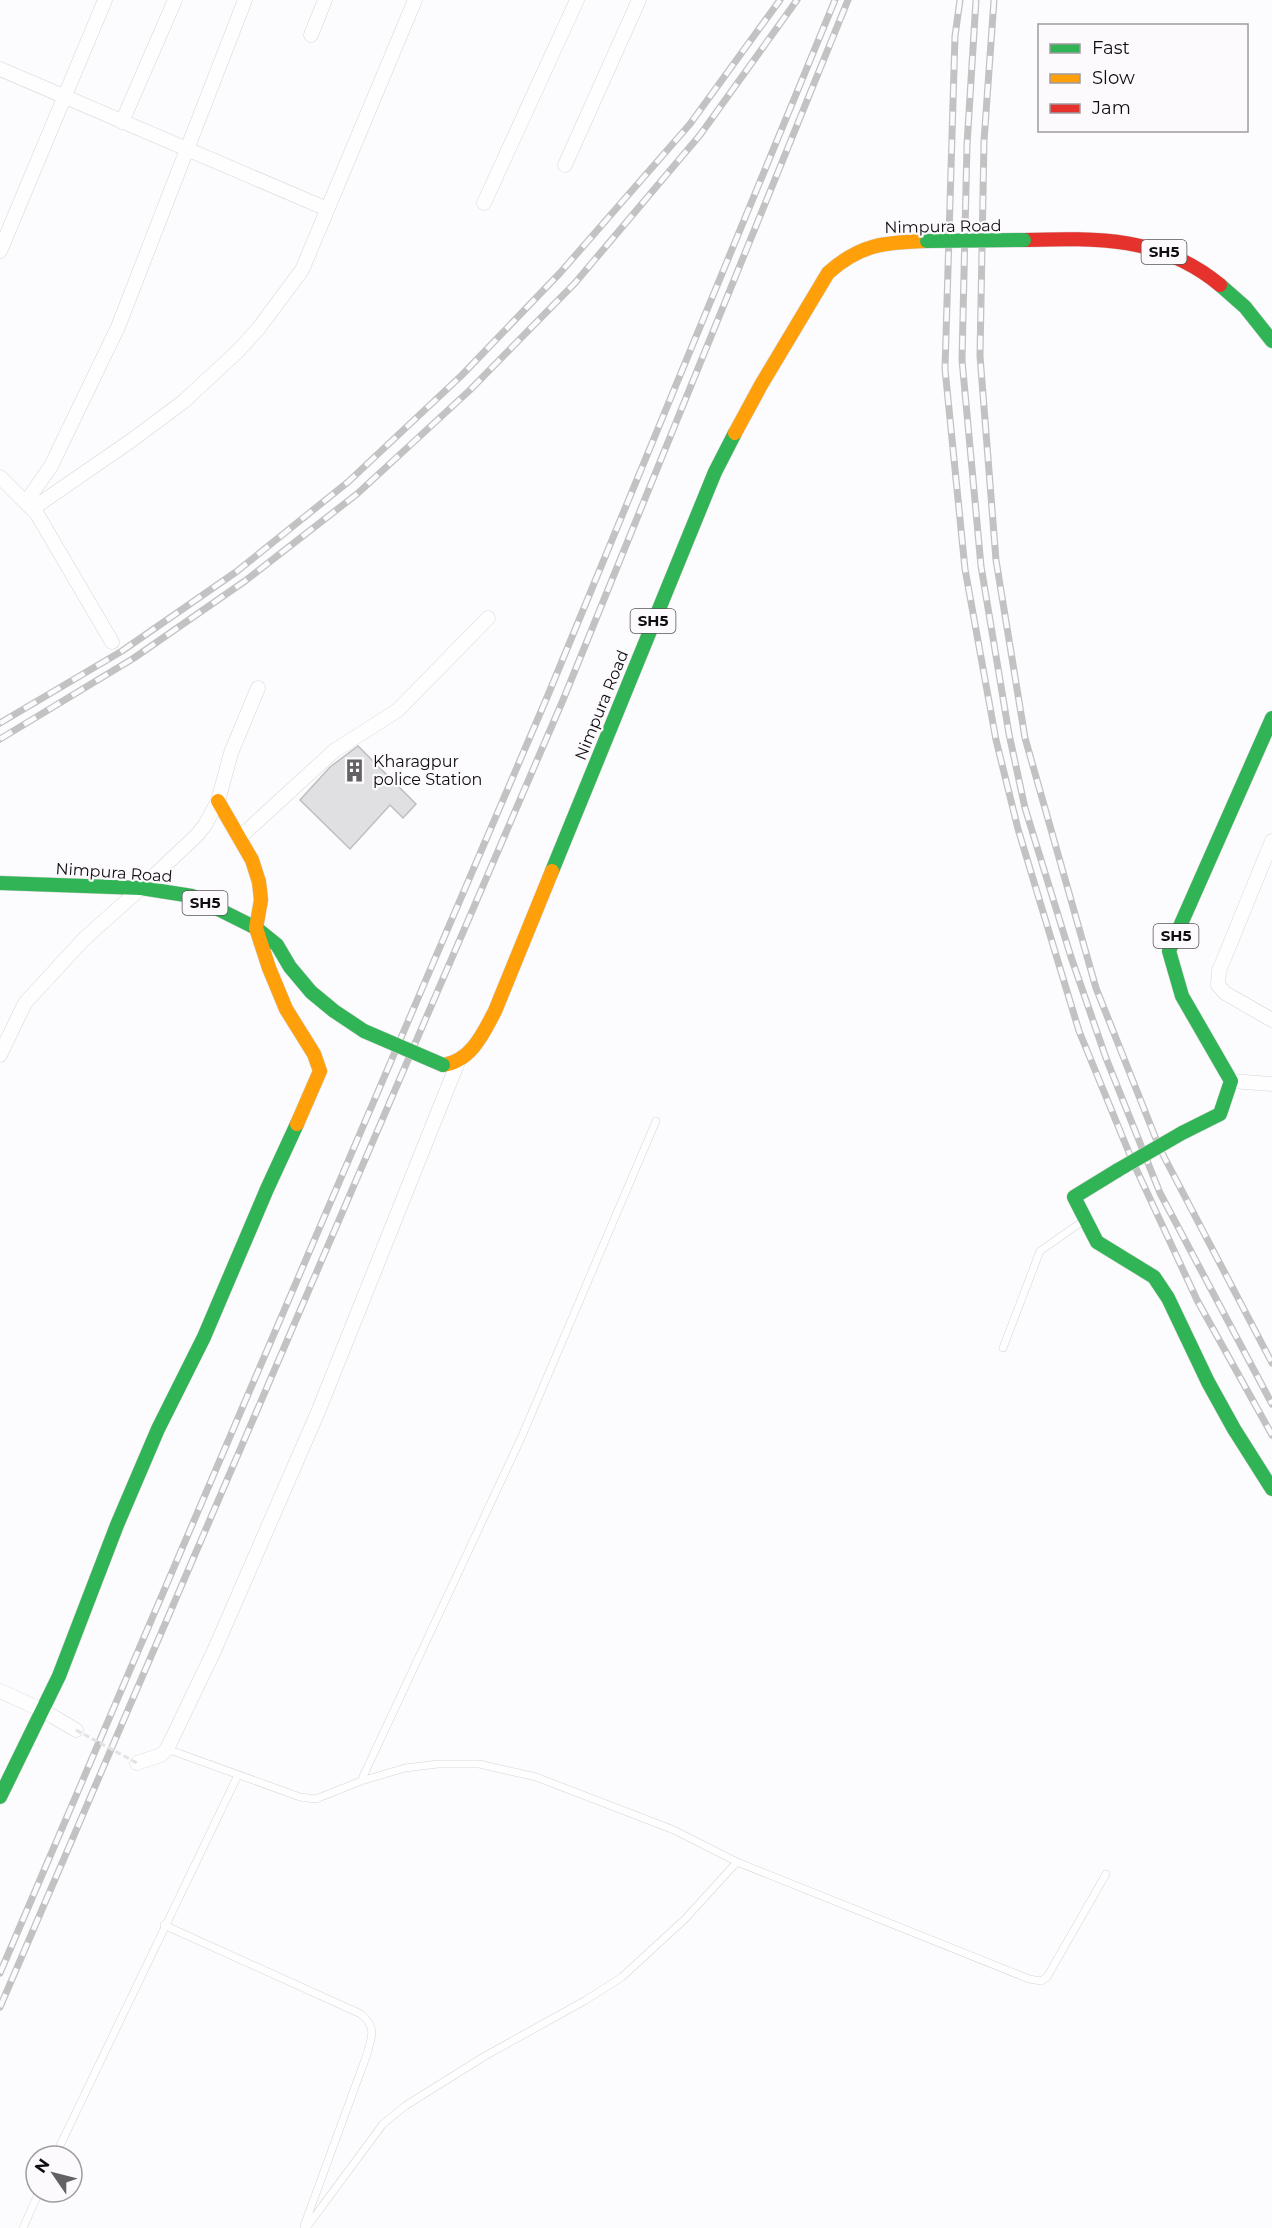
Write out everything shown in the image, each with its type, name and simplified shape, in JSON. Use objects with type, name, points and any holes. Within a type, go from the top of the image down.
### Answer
[{"type":"main road","name":"Nimpura Road","points":[[0,883],[141,888],[192,896],[256,928],[277,945],[290,967],[311,992],[364,1031],[443,1065],[458,1062],[467,1055],[486,1029],[495,1011],[714,472],[761,385],[828,273],[841,260],[868,245],[891,242],[1085,238],[1135,243],[1178,257],[1219,284],[1250,312],[1272,341]]},
{"type":"main road","name":"SH5","points":[[1231,1081],[1182,996],[1169,951],[1272,718]]},
{"type":"main road","points":[[0,1797],[59,1676],[117,1525],[153,1440],[204,1337],[320,1071],[314,1054],[286,1010],[269,968],[256,928],[261,900],[259,882],[252,860],[218,801]]},
{"type":"main road","points":[[1231,1081],[1220,1114],[1182,1133],[1074,1197],[1097,1242],[1154,1277],[1234,1430],[1272,1489]]},
{"type":"street","points":[[0,251],[105,0]]},
{"type":"street","points":[[122,122],[175,0]]},
{"type":"street","points":[[29,505],[51,466],[118,327],[245,0]]},
{"type":"street","points":[[311,35],[325,0]]},
{"type":"street","points":[[29,505],[132,441],[183,402],[238,351],[258,329],[302,270],[415,0]]},
{"type":"street","points":[[484,204],[577,0]]},
{"type":"street","points":[[565,165],[639,0]]},
{"type":"street","points":[[0,69],[327,209]]},
{"type":"street","points":[[0,477],[29,505],[112,642]]},
{"type":"street","points":[[239,838],[334,751],[398,710],[488,618]]},
{"type":"street","points":[[0,1055],[25,1003],[84,939],[197,835],[210,818],[218,801],[231,753],[258,688]]},
{"type":"street","points":[[1272,841],[1219,971],[1218,985],[1225,993],[1272,1020]]},
{"type":"street","points":[[137,1762],[162,1755],[167,1749],[214,1651],[318,1412],[458,1062]]},
{"type":"street","points":[[1231,1081],[1272,1084]]},
{"type":"street","points":[[0,1691],[42,1710],[76,1730]]},
{"type":"lane","points":[[361,1781],[522,1436],[656,1121]]},
{"type":"lane","points":[[1003,1348],[1040,1251],[1085,1219]]},
{"type":"lane","points":[[167,1749],[300,1797],[316,1799],[361,1781],[405,1768],[427,1765],[479,1764],[536,1777],[674,1830],[737,1862],[1029,1979],[1041,1981],[1047,1977],[1107,1874]]},
{"type":"lane","points":[[61,2144],[238,1775]]},
{"type":"lane","points":[[304,2228],[383,2124],[405,2106],[485,2056],[586,2000],[622,1977],[685,1919],[737,1862]]},
{"type":"lane","points":[[164,1925],[362,2014],[373,2028],[366,2057],[304,2228]]},
{"type":"lane","points":[[22,2228],[33,2204]]},
{"type":"path","points":[[76,1730],[137,1762]]},
{"type":"building","name":"Kharagpur police Station","points":[[358,746],[416,804],[403,818],[390,805],[350,849],[300,800],[330,767]]},
{"type":"railway","points":[[0,723],[122,651],[236,572],[348,482],[462,375],[560,273],[690,124],[780,0]]},
{"type":"railway","points":[[0,739],[134,658],[245,581],[357,494],[470,390],[575,283],[700,135],[797,0]]},
{"type":"railway","points":[[0,1973],[548,695],[835,0]]},
{"type":"railway","points":[[0,2007],[563,700],[848,0]]},
{"type":"railway","points":[[960,0],[955,36],[945,369],[965,569],[996,740],[1018,829],[1079,1031],[1132,1160],[1197,1300],[1272,1435]]},
{"type":"railway","points":[[976,0],[967,145],[962,360],[981,566],[1009,734],[1025,808],[1071,957],[1106,1058],[1160,1193],[1272,1404]]},
{"type":"railway","points":[[994,0],[984,141],[980,356],[996,560],[1025,738],[1096,988],[1160,1149],[1272,1363]]},
{"type":"traffic: fast","points":[[927,241],[1024,240]]},
{"type":"traffic: fast","points":[[1220,285],[1245,307],[1272,341]]},
{"type":"traffic: fast","points":[[552,871],[715,472],[735,433]]},
{"type":"traffic: fast","points":[[1182,1133],[1220,1114],[1231,1081],[1182,996],[1169,951],[1272,718]]},
{"type":"traffic: fast","points":[[0,883],[141,888],[192,896],[256,928],[277,945],[290,967],[311,992],[364,1031]]},
{"type":"traffic: fast","points":[[364,1031],[443,1065]]},
{"type":"traffic: fast","points":[[0,1797],[59,1676],[117,1525],[158,1429],[204,1337],[297,1124]]},
{"type":"traffic: fast","points":[[1118,1170],[1182,1133]]},
{"type":"traffic: fast","points":[[1118,1170],[1074,1197],[1097,1242],[1154,1277],[1168,1298],[1208,1382],[1234,1429],[1272,1489]]},
{"type":"traffic: slow","points":[[735,433],[828,273],[851,256],[874,246],[927,241]]},
{"type":"traffic: slow","points":[[218,801],[252,860],[259,882],[261,900],[256,928],[269,968],[286,1009],[314,1054],[320,1071],[297,1124]]},
{"type":"traffic: slow","points":[[443,1065],[469,1052],[486,1029],[552,871]]},
{"type":"traffic: jam","points":[[1024,240],[1077,239],[1127,243],[1175,257],[1198,269],[1220,285]]},
{"type":"place","name":"Kharagpur police Station","points":[[355,770]]}]
